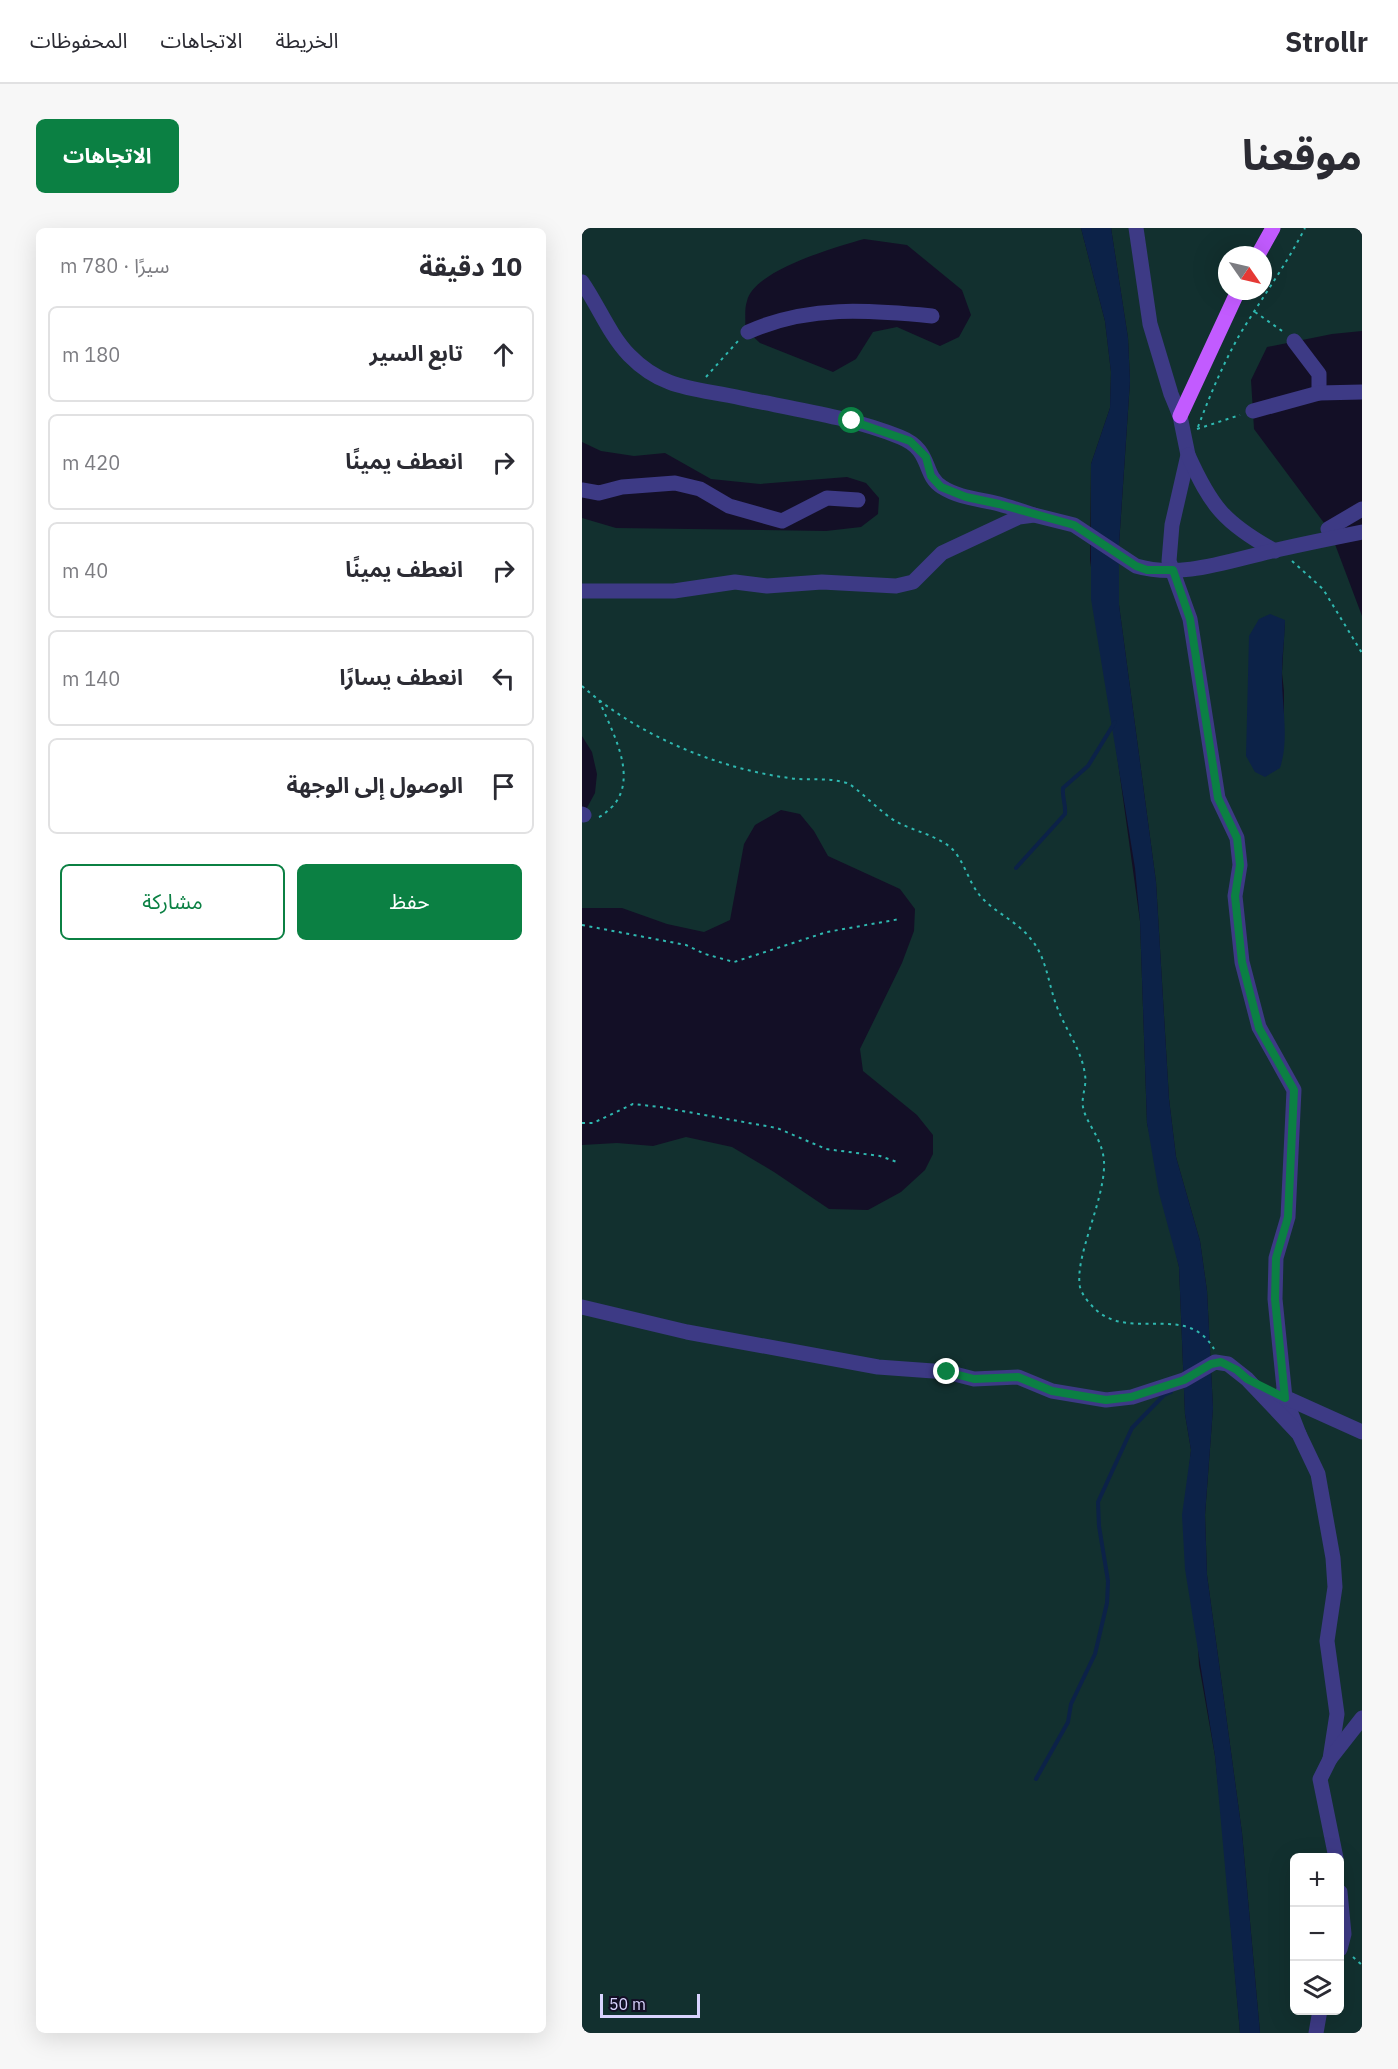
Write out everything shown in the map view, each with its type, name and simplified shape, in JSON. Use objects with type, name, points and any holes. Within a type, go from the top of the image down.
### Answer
[{"type":"main road","points":[[1263,246],[1273,228]]},
{"type":"main road","points":[[1180,416],[1234,300]]},
{"type":"street","points":[[1136,228],[1150,324],[1170,394],[1180,416],[1188,454],[1209,499],[1223,517],[1247,536],[1275,550]]},
{"type":"street","points":[[582,282],[629,355],[664,381],[695,391],[729,395],[836,417],[883,430],[910,441],[926,457],[931,476],[941,487],[966,497],[1074,525],[1136,566],[1147,570],[1209,566],[1362,532]]},
{"type":"street","points":[[748,332],[762,326],[827,310],[869,309],[933,316]]},
{"type":"street","points":[[1294,342],[1319,374],[1319,393]]},
{"type":"street","points":[[1253,411],[1319,393],[1362,392]]},
{"type":"street","points":[[1188,454],[1172,525],[1169,561],[1190,619],[1218,798],[1237,838],[1240,865],[1235,896],[1242,962],[1259,1028],[1294,1090],[1288,1217],[1276,1258],[1275,1299],[1285,1398],[1318,1474],[1334,1558],[1335,1587],[1327,1641],[1337,1714],[1330,1759]]},
{"type":"street","points":[[582,490],[599,493],[622,487],[675,483],[700,489],[729,506],[782,521],[827,498],[858,500]]},
{"type":"street","points":[[1328,529],[1362,508]]},
{"type":"street","points":[[582,591],[675,591],[735,582],[767,586],[822,582],[896,586],[913,582],[942,553],[1019,518],[1034,515]]},
{"type":"street","points":[[587,1310],[698,1334],[878,1367],[947,1372],[981,1380],[1018,1377],[1052,1391],[1106,1400],[1131,1397],[1184,1380],[1215,1362],[1228,1364],[1247,1379],[1299,1434]]},
{"type":"street","points":[[1247,1379],[1362,1432]]},
{"type":"street","points":[[1335,1853],[1320,1779],[1330,1759],[1362,1718]]},
{"type":"street","points":[[1316,2033],[1319,2015]]},
{"type":"path","points":[[1188,454],[1210,394],[1255,312],[1284,269],[1305,228]]},
{"type":"path","points":[[1255,312],[1294,342]]},
{"type":"path","points":[[695,391],[726,353],[748,332]]},
{"type":"path","points":[[1197,429],[1253,411]]},
{"type":"path","points":[[1275,550],[1298,564],[1323,589],[1362,653]]},
{"type":"path","points":[[582,686],[598,699],[652,732],[692,752],[790,778],[832,779],[852,785],[870,804],[897,822],[951,848],[978,894],[1030,938],[1043,960],[1057,1007],[1080,1053],[1086,1078],[1083,1108],[1099,1138],[1104,1163],[1100,1197],[1083,1265],[1080,1287],[1088,1302],[1101,1314],[1116,1321],[1142,1326],[1183,1324],[1198,1331],[1214,1349],[1215,1362]]},
{"type":"path","points":[[583,814],[601,817],[615,803],[624,783],[623,761],[598,699]]},
{"type":"path","points":[[582,924],[686,945],[705,954],[734,962],[827,933],[900,919]]},
{"type":"path","points":[[582,1123],[593,1123],[633,1104],[660,1107],[777,1128],[826,1149],[880,1156],[897,1162]]},
{"type":"green space","points":[[582,228],[1081,228],[1105,321],[1111,372],[1110,408],[1091,464],[1090,560],[1140,921],[1147,1123],[1179,1267],[1185,1414],[1191,1450],[1189,1469],[1199,1665],[1215,1756],[1240,2033],[582,2033],[582,1145],[617,1143],[653,1146],[686,1137],[732,1147],[829,1209],[868,1210],[901,1192],[925,1170],[933,1154],[933,1135],[917,1115],[863,1071],[860,1049],[902,963],[914,931],[915,909],[900,889],[828,856],[814,831],[800,814],[781,810],[755,825],[744,844],[730,920],[704,932],[667,924],[622,908],[582,908],[582,817],[595,793],[597,774],[592,752],[582,736],[582,518],[616,528],[826,531],[861,527],[878,514],[879,498],[866,483],[847,477],[760,484],[711,479],[665,453],[634,456],[601,451],[582,442]],"holes":[[[864,239],[907,245],[962,290],[971,315],[959,337],[940,346],[897,327],[873,332],[856,359],[833,372],[760,343],[745,329],[746,304],[753,290],[764,279],[780,270],[798,261]]]},
{"type":"green space","points":[[1111,228],[1362,228],[1362,331],[1332,334],[1267,347],[1251,380],[1254,429],[1330,531],[1362,616],[1362,2033],[1260,2033],[1242,1833],[1207,1575],[1205,1515],[1213,1408],[1207,1291],[1200,1241],[1176,1157],[1169,1099],[1156,882],[1119,605],[1119,545],[1130,381],[1128,338]],"holes":[[[1285,620],[1282,673],[1284,747],[1255,772]]]},
{"type":"water","points":[[1081,228],[1111,228],[1128,338],[1130,381],[1119,544],[1119,605],[1156,882],[1169,1099],[1176,1157],[1200,1241],[1207,1291],[1213,1408],[1205,1515],[1207,1575],[1242,1833],[1260,2033],[1240,2033],[1215,1756],[1185,1569],[1182,1515],[1191,1450],[1185,1414],[1179,1267],[1159,1193],[1147,1123],[1140,921],[1135,868],[1091,599],[1091,464],[1110,408],[1111,372],[1105,321]]},
{"type":"water","points":[[1270,614],[1285,620],[1282,671],[1284,745],[1280,768],[1265,777],[1255,772],[1246,756],[1249,636],[1259,619]]},
{"type":"waterway","points":[[1016,868],[1065,814],[1063,788],[1088,766],[1115,722]]},
{"type":"waterway","points":[[1036,1779],[1068,1722],[1071,1704],[1095,1654],[1107,1603],[1108,1581],[1099,1526],[1098,1502],[1132,1428],[1164,1395],[1171,1392]]},
{"type":"route","points":[[852,421],[910,441],[926,457],[931,476],[941,487],[966,497],[1074,525],[1136,566],[1147,570],[1173,570],[1190,619],[1218,798],[1237,838],[1240,865],[1235,896],[1242,962],[1259,1028],[1294,1090],[1288,1217],[1276,1258],[1275,1299],[1285,1398],[1247,1379],[1228,1364],[1221,1362],[1215,1362],[1184,1380],[1131,1397],[1106,1400],[1052,1391],[1018,1377],[1009,1376],[988,1380],[947,1372]]}]
